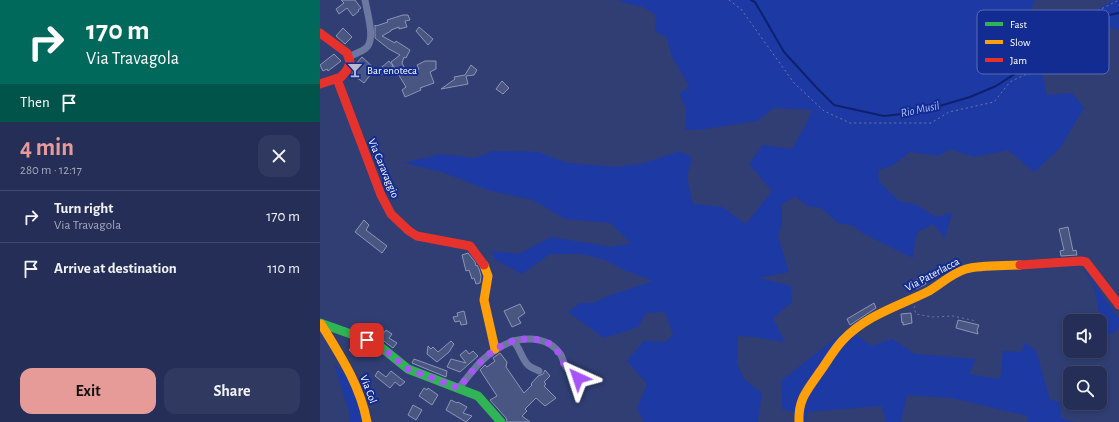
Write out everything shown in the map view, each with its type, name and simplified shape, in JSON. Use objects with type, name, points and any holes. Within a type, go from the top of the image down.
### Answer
[{"type":"street","points":[[349,57],[365,49],[371,40],[365,0]]},
{"type":"street","points":[[320,32],[343,50],[349,57],[348,69],[344,74],[337,79],[320,84]]},
{"type":"street","name":"Via Caravaggio","points":[[337,79],[372,175],[391,214],[409,231],[417,236],[470,246],[486,265],[487,282],[483,292],[495,349]]},
{"type":"street","name":"Via Paterlacca","points":[[799,422],[799,403],[802,395],[821,372],[831,355],[843,341],[864,322],[929,290],[960,271],[971,268],[1081,261],[1086,262],[1119,305]]},
{"type":"street","points":[[320,323],[376,343],[408,369],[478,396],[500,421]]},
{"type":"street","name":"Via Col","points":[[320,323],[356,383],[366,413],[367,422]]},
{"type":"street","points":[[459,388],[472,370],[495,349],[513,341],[525,338],[537,339],[549,344],[560,354],[566,367],[578,378]]},
{"type":"street","points":[[513,341],[517,344],[524,360],[528,365],[539,371]]},
{"type":"path","points":[[729,0],[741,10],[794,83],[824,111],[850,122],[930,123],[950,112],[994,102],[1010,82],[1026,74]]},
{"type":"path","points":[[1099,10],[1119,0]]},
{"type":"path","points":[[917,304],[914,308],[916,314],[942,318],[953,316],[976,321]]},
{"type":"shaded area","points":[[619,0],[1035,0],[1031,10],[977,10],[977,74],[1042,74],[1047,95],[1072,93],[1084,108],[1060,148],[1034,172],[1008,150],[974,157],[949,149],[939,156],[910,152],[892,166],[878,170],[879,181],[899,201],[917,205],[936,217],[952,213],[945,238],[933,224],[918,232],[915,241],[913,258],[864,234],[854,226],[838,223],[821,208],[807,206],[795,196],[782,204],[782,223],[778,236],[789,272],[759,278],[791,286],[792,302],[773,318],[785,342],[738,336],[737,363],[744,379],[762,393],[758,422],[644,422],[637,409],[647,384],[627,361],[644,341],[665,342],[673,335],[665,312],[646,313],[638,327],[604,338],[568,312],[580,303],[594,303],[608,296],[653,281],[624,270],[605,260],[582,254],[550,254],[522,274],[494,259],[492,251],[519,254],[551,237],[611,247],[631,243],[610,223],[565,219],[533,200],[491,191],[442,172],[404,163],[441,154],[475,158],[493,151],[538,152],[568,163],[614,167],[641,164],[680,151],[692,158],[687,177],[693,204],[722,207],[746,224],[772,191],[749,164],[763,145],[792,149],[812,110],[774,108],[757,121],[699,130],[685,130],[686,109],[680,94],[689,86],[671,55],[667,38],[655,31],[656,15],[643,7],[624,3]]},
{"type":"shaded area","points":[[1113,0],[1119,0],[1119,30],[1109,28],[1109,10],[1096,10]]},
{"type":"shaded area","points":[[1082,266],[1119,319],[1119,327],[1114,334],[1107,333],[1107,314],[1099,314],[1094,287]]},
{"type":"shaded area","points":[[891,306],[856,334],[871,346],[892,339],[915,354],[976,359],[969,374],[1000,379],[1003,351],[1021,352],[1024,343],[1036,350],[1050,400],[1060,402],[1061,418],[1074,422],[1028,422],[1028,416],[951,398],[907,395],[901,422],[886,422],[882,406],[808,412],[806,422],[796,422],[794,412],[782,409],[781,381],[841,334]]},
{"type":"shaded area","points":[[334,364],[345,374],[365,412],[365,422],[349,422],[349,412]]},
{"type":"building","points":[[341,0],[355,0],[361,8],[353,16],[347,8],[339,14],[336,9],[344,3]]},
{"type":"building","points":[[408,15],[410,20],[405,21],[407,27],[399,29],[399,27],[382,36],[395,43],[396,41],[410,50],[406,58],[404,57],[402,63],[407,73],[419,69],[417,65],[425,61],[436,61],[436,69],[430,72],[434,83],[420,88],[421,90],[405,97],[402,90],[406,87],[391,62],[400,55],[389,49],[375,38],[375,25],[388,22],[387,20]]},
{"type":"building","points":[[419,27],[433,39],[428,45],[416,31]]},
{"type":"building","points":[[343,28],[352,37],[345,44],[336,36]]},
{"type":"building","points":[[334,54],[341,61],[328,71],[327,69],[323,71],[320,65]]},
{"type":"building","points":[[362,57],[375,69],[364,83],[352,74],[356,64]]},
{"type":"building","points":[[389,61],[393,66],[381,75],[377,71]]},
{"type":"building","points":[[471,65],[477,70],[474,75],[466,76],[468,84],[441,89],[455,79],[454,77],[465,75]]},
{"type":"building","points":[[502,81],[509,88],[503,94],[496,89]]},
{"type":"building","points":[[364,220],[369,225],[366,230],[387,246],[382,253],[355,232]]},
{"type":"building","points":[[1068,227],[1073,251],[1076,250],[1077,255],[1061,256],[1060,251],[1064,250],[1059,229]]},
{"type":"building","points":[[468,253],[479,269],[481,276],[480,283],[476,284],[474,278],[472,279],[469,270],[466,271],[462,255]]},
{"type":"building","points":[[922,277],[926,284],[916,289],[912,282]]},
{"type":"building","points":[[874,303],[876,308],[850,325],[847,319]]},
{"type":"building","points":[[520,304],[525,313],[518,318],[521,323],[512,327],[504,311]]},
{"type":"building","points":[[464,311],[467,324],[461,325],[460,321],[455,322],[453,317],[458,316],[457,313]]},
{"type":"building","points":[[911,313],[912,323],[903,325],[901,314]]},
{"type":"building","points":[[958,320],[979,325],[977,330],[978,334],[956,328]]},
{"type":"building","points":[[386,330],[392,334],[389,338],[397,343],[393,348],[380,338]]},
{"type":"building","points":[[451,341],[454,344],[449,352],[437,362],[427,354],[428,346],[431,349],[433,347],[438,352]]},
{"type":"building","points":[[355,343],[364,348],[357,357],[349,350]]},
{"type":"building","points":[[466,350],[469,354],[473,351],[478,356],[460,372],[447,367],[451,359],[466,363],[460,355]]},
{"type":"building","points":[[500,353],[507,362],[506,367],[524,393],[538,376],[543,374],[545,370],[550,376],[544,382],[546,384],[544,386],[556,398],[545,406],[536,398],[525,409],[527,411],[522,416],[530,422],[507,422],[506,418],[490,400],[497,396],[480,370],[485,365],[487,367],[495,361],[493,358]]},
{"type":"building","points":[[414,359],[447,371],[446,377],[412,363]]},
{"type":"building","points":[[378,371],[386,377],[391,371],[405,382],[400,386],[395,382],[390,388],[375,376]]},
{"type":"building","points":[[424,388],[427,390],[428,388],[438,395],[432,405],[419,396]]},
{"type":"building","points":[[451,400],[467,407],[463,413],[472,416],[466,422],[446,410]]},
{"type":"building","points":[[413,405],[422,410],[416,420],[408,415]]},
{"type":"waterway","name":"Rio Musil","points":[[751,0],[755,2],[784,52],[834,105],[884,116],[919,112],[970,97],[996,86],[1015,74]]},
{"type":"waterway","name":"Rio Musil","points":[[1109,15],[1119,13]]},
{"type":"traffic: fast","points":[[320,323],[376,343],[408,369],[478,396],[501,422]]},
{"type":"traffic: slow","points":[[484,265],[488,276],[484,300],[495,349]]},
{"type":"traffic: slow","points":[[799,422],[800,407],[807,390],[842,341],[862,324],[883,312],[929,291],[951,276],[966,269],[1020,265]]},
{"type":"traffic: slow","points":[[321,324],[342,359],[360,395],[367,422]]},
{"type":"traffic: jam","points":[[320,33],[347,53],[350,62],[347,70],[341,77],[320,84]]},
{"type":"traffic: jam","points":[[337,79],[381,195],[391,214],[409,231],[417,236],[470,246],[484,265]]},
{"type":"traffic: jam","points":[[1020,265],[1081,261],[1086,262],[1119,305]]},
{"type":"place","name":"Bar enoteca","points":[[355,70]]},
{"type":"route","points":[[367,340],[376,343],[408,369],[459,388],[472,370],[495,349],[504,344],[525,338],[537,339],[553,346],[560,354],[566,367],[578,378]]}]
